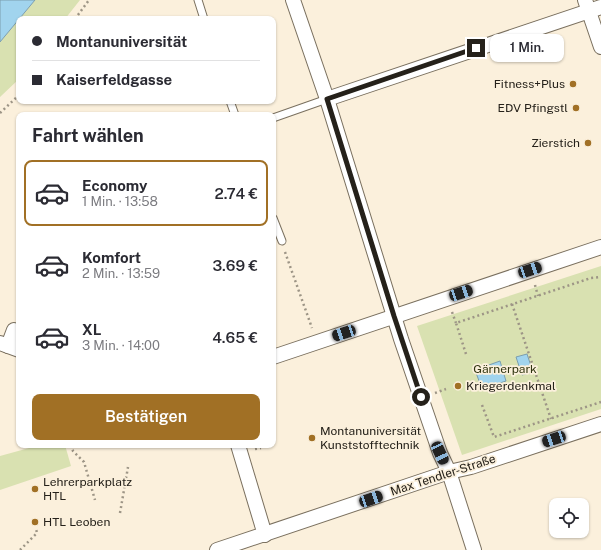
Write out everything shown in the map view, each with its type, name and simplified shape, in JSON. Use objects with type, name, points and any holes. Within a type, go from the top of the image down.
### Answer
[{"type":"street","points":[[293,0],[327,99],[394,316],[440,453],[449,472],[474,550]]},
{"type":"street","points":[[327,99],[592,6],[601,47]]},
{"type":"street","points":[[276,356],[601,247]]},
{"type":"street","points":[[9,346],[14,330]]},
{"type":"street","name":"Max Tendler-Straße","points":[[217,550],[449,472],[471,467],[601,424]]},
{"type":"street","points":[[239,448],[265,535]]},
{"type":"lane","points":[[198,0],[203,16]]},
{"type":"lane","points":[[276,117],[327,99]]},
{"type":"lane","points":[[276,226],[282,241]]},
{"type":"path","points":[[77,16],[89,0]]},
{"type":"path","points":[[0,113],[16,98]]},
{"type":"path","points":[[282,241],[317,342]]},
{"type":"path","points":[[466,354],[456,323],[591,278],[601,277]]},
{"type":"path","points":[[512,304],[551,419]]},
{"type":"path","points":[[482,405],[494,437],[601,402]]},
{"type":"path","points":[[72,448],[84,462],[95,500]]},
{"type":"path","points":[[120,513],[128,467]]},
{"type":"path","points":[[20,550],[37,533],[36,529]]},
{"type":"green space","points":[[35,0],[80,0],[67,16],[22,16]]},
{"type":"green space","points":[[16,23],[16,82],[0,97],[0,42]]},
{"type":"green space","name":"Gärnerpark","points":[[601,266],[601,409],[462,455],[417,326]]},
{"type":"green space","points":[[29,448],[66,448],[71,466],[0,490],[0,456]]},
{"type":"water","points":[[0,0],[35,0],[22,16],[16,16],[16,23],[0,42]]},
{"type":"water","points":[[527,354],[533,372],[522,375],[516,357]]},
{"type":"water","points":[[500,361],[506,381],[482,389],[475,370]]},
{"type":"place","name":"Fitness+Plus","points":[[573,84]]},
{"type":"place","name":"EDV Pfingstl","points":[[576,108]]},
{"type":"place","name":"Zierstich","points":[[588,143]]},
{"type":"place","name":"Kriegerdenkmal","points":[[458,386]]},
{"type":"place","name":"Montanuniversität Kunststofftechnik","points":[[312,438]]},
{"type":"place","name":"Lehrerparkplatz HTL","points":[[35,489]]},
{"type":"place","name":"HTL Leoben","points":[[35,522]]},
{"type":"route","points":[[421,397],[401,339],[327,99],[476,48]]}]
